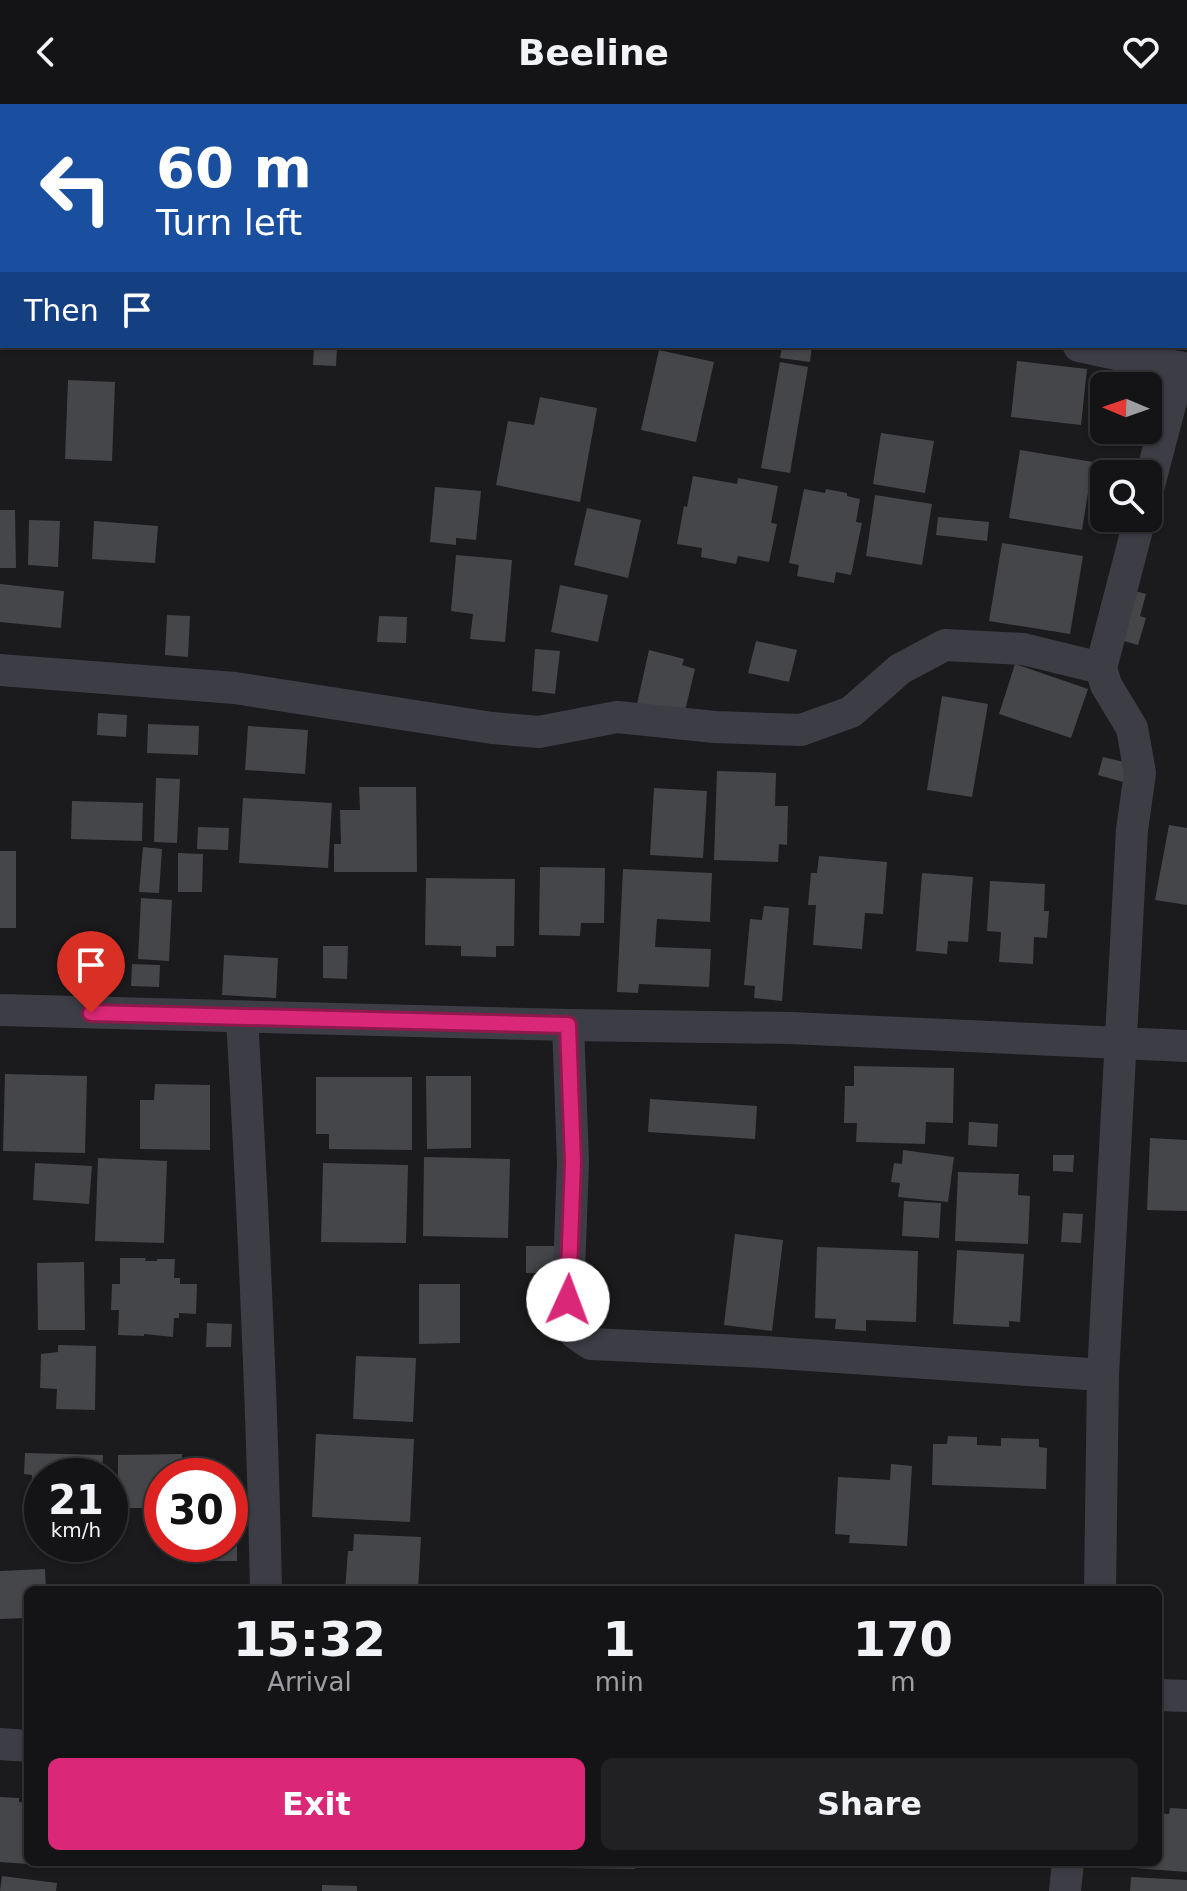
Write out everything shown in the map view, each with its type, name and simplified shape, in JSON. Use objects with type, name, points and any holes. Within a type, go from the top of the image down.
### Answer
[{"type":"street","points":[[1089,348],[1184,368],[1157,460]]},
{"type":"street","points":[[1100,1586],[1103,1375],[1132,830],[1140,773],[1132,728],[1106,685],[1101,668],[1136,532]]},
{"type":"street","points":[[0,670],[235,688],[492,728],[539,732],[617,717],[715,727],[801,730],[851,712],[900,669],[945,645],[1023,649],[1101,668]]},
{"type":"street","points":[[0,1010],[242,1018],[791,1028],[1187,1046]]},
{"type":"street","points":[[242,1018],[255,1265],[266,1586]]},
{"type":"street","points":[[568,1025],[573,1162],[568,1300],[575,1333],[591,1344],[764,1352],[1103,1375]]},
{"type":"street","points":[[1162,1695],[1187,1696]]},
{"type":"street","points":[[0,1744],[24,1746]]},
{"type":"street","points":[[1065,1891],[1068,1866]]},
{"type":"building","points":[[314,348],[337,348],[336,366],[313,365]]},
{"type":"building","points":[[782,348],[812,348],[810,362],[780,358]]},
{"type":"building","points":[[659,350],[714,362],[696,442],[641,430]]},
{"type":"building","points":[[1017,361],[1087,369],[1081,425],[1011,417]]},
{"type":"building","points":[[780,362],[808,367],[790,473],[761,468]]},
{"type":"building","points":[[68,380],[115,382],[112,461],[65,459]]},
{"type":"building","points":[[540,397],[597,408],[580,502],[496,485],[508,421],[534,425]]},
{"type":"building","points":[[881,433],[934,441],[925,493],[873,484]]},
{"type":"building","points":[[1020,450],[1090,462],[1082,530],[1009,518]]},
{"type":"building","points":[[693,476],[737,484],[738,478],[778,486],[771,523],[777,524],[769,562],[738,556],[736,564],[701,557],[702,548],[677,544]]},
{"type":"building","points":[[435,487],[481,491],[476,540],[456,538],[456,545],[430,542]]},
{"type":"building","points":[[804,489],[825,493],[826,489],[860,499],[856,522],[862,523],[851,575],[836,572],[834,583],[797,576],[799,565],[789,563]]},
{"type":"building","points":[[875,495],[932,504],[922,565],[866,556]]},
{"type":"building","points":[[587,508],[641,520],[628,578],[574,565]]},
{"type":"building","points":[[0,510],[15,510],[16,568],[0,568]]},
{"type":"building","points":[[938,517],[989,522],[987,541],[936,535]]},
{"type":"building","points":[[29,520],[60,521],[58,567],[28,565]]},
{"type":"building","points":[[94,521],[158,526],[155,563],[92,559]]},
{"type":"building","points":[[1002,543],[1083,556],[1070,634],[989,621]]},
{"type":"building","points":[[456,555],[512,560],[505,642],[470,639],[473,614],[451,611]]},
{"type":"building","points":[[0,584],[64,591],[61,628],[0,622]]},
{"type":"building","points":[[560,585],[608,595],[598,642],[551,632]]},
{"type":"building","points":[[1131,590],[1146,594],[1140,616],[1146,618],[1138,645],[1117,639]]},
{"type":"building","points":[[167,615],[190,616],[188,657],[165,655]]},
{"type":"building","points":[[379,616],[407,617],[406,643],[377,642]]},
{"type":"building","points":[[756,641],[797,650],[789,682],[748,673]]},
{"type":"building","points":[[535,649],[560,651],[555,694],[532,691]]},
{"type":"building","points":[[649,650],[684,659],[682,665],[695,669],[684,715],[637,704]]},
{"type":"building","points":[[1015,664],[1088,689],[1071,738],[999,714]]},
{"type":"building","points":[[942,696],[988,704],[972,797],[927,790]]},
{"type":"building","points":[[98,713],[127,715],[126,737],[97,735]]},
{"type":"building","points":[[148,724],[199,726],[198,755],[147,753]]},
{"type":"building","points":[[248,726],[308,730],[305,774],[245,770]]},
{"type":"building","points":[[1103,757],[1128,763],[1123,782],[1098,775]]},
{"type":"building","points":[[717,771],[776,773],[775,806],[788,806],[787,845],[779,844],[778,862],[714,860]]},
{"type":"building","points":[[156,778],[180,779],[177,843],[154,842]]},
{"type":"building","points":[[359,787],[416,787],[417,872],[334,872],[334,844],[341,844],[340,810],[360,810]]},
{"type":"building","points":[[654,788],[707,791],[703,858],[650,855]]},
{"type":"building","points":[[243,798],[332,803],[328,868],[239,863]]},
{"type":"building","points":[[72,801],[143,803],[142,841],[71,839]]},
{"type":"building","points":[[1169,825],[1187,828],[1187,905],[1155,900]]},
{"type":"building","points":[[198,827],[229,828],[228,850],[197,849]]},
{"type":"building","points":[[143,847],[162,849],[159,893],[139,892]]},
{"type":"building","points":[[0,851],[16,851],[16,928],[0,928]]},
{"type":"building","points":[[178,853],[203,854],[202,892],[178,892]]},
{"type":"building","points":[[819,856],[887,862],[883,914],[865,913],[862,949],[813,945],[816,905],[808,905],[811,873],[817,873]]},
{"type":"building","points":[[540,867],[605,868],[604,923],[581,923],[580,936],[539,935]]},
{"type":"building","points":[[623,869],[712,873],[710,922],[657,919],[655,947],[711,949],[709,987],[639,984],[638,993],[617,992]]},
{"type":"building","points":[[922,873],[973,877],[968,942],[948,941],[947,954],[916,951]]},
{"type":"building","points":[[426,878],[515,879],[514,946],[496,946],[496,957],[461,956],[461,946],[425,945]]},
{"type":"building","points":[[990,881],[1045,884],[1044,911],[1049,911],[1047,938],[1034,937],[1033,964],[999,962],[1001,932],[987,931]]},
{"type":"building","points":[[141,898],[172,900],[169,961],[138,959]]},
{"type":"building","points":[[764,906],[789,908],[782,1001],[754,998],[755,986],[744,985],[750,919],[762,920]]},
{"type":"building","points":[[323,946],[348,946],[347,979],[323,978]]},
{"type":"building","points":[[224,955],[278,958],[276,998],[222,995]]},
{"type":"building","points":[[132,964],[160,965],[159,987],[131,986]]},
{"type":"building","points":[[854,1066],[954,1068],[953,1123],[926,1122],[925,1144],[856,1142],[857,1123],[844,1123],[845,1086],[854,1086]]},
{"type":"building","points":[[5,1074],[87,1076],[85,1153],[3,1151]]},
{"type":"building","points":[[426,1076],[471,1076],[471,1148],[427,1149]]},
{"type":"building","points":[[316,1077],[412,1077],[412,1150],[329,1149],[329,1134],[316,1134]]},
{"type":"building","points":[[155,1084],[210,1085],[210,1150],[140,1149],[140,1100],[154,1100]]},
{"type":"building","points":[[650,1099],[757,1106],[755,1139],[648,1132]]},
{"type":"building","points":[[969,1122],[998,1124],[997,1147],[968,1145]]},
{"type":"building","points":[[1150,1138],[1187,1140],[1187,1211],[1147,1210]]},
{"type":"building","points":[[903,1150],[954,1157],[948,1202],[898,1197],[900,1183],[891,1182],[894,1163],[902,1164]]},
{"type":"building","points":[[1053,1155],[1074,1155],[1073,1172],[1053,1171]]},
{"type":"building","points":[[424,1157],[510,1159],[508,1238],[423,1236]]},
{"type":"building","points":[[98,1158],[167,1161],[164,1243],[95,1241]]},
{"type":"building","points":[[35,1163],[92,1166],[89,1204],[33,1200]]},
{"type":"building","points":[[323,1163],[408,1165],[406,1243],[321,1242]]},
{"type":"building","points":[[958,1172],[1019,1174],[1018,1195],[1030,1196],[1028,1244],[955,1241]]},
{"type":"building","points":[[904,1201],[941,1203],[939,1238],[902,1236]]},
{"type":"building","points":[[1063,1213],[1083,1214],[1081,1243],[1061,1242]]},
{"type":"building","points":[[735,1234],[783,1240],[772,1331],[724,1325]]},
{"type":"building","points":[[526,1246],[560,1246],[560,1273],[526,1273]]},
{"type":"building","points":[[817,1247],[918,1251],[916,1322],[866,1320],[866,1331],[835,1329],[836,1319],[815,1318]]},
{"type":"building","points":[[957,1250],[1024,1254],[1020,1322],[1009,1321],[1009,1327],[953,1324]]},
{"type":"building","points":[[120,1258],[146,1258],[145,1261],[175,1259],[174,1278],[180,1278],[180,1284],[197,1284],[196,1314],[179,1313],[179,1318],[174,1318],[173,1337],[118,1335],[119,1310],[111,1310],[112,1284],[120,1284]]},
{"type":"building","points":[[84,1262],[85,1330],[38,1330],[37,1263]]},
{"type":"building","points":[[419,1284],[460,1284],[460,1343],[419,1344]]},
{"type":"building","points":[[207,1323],[232,1324],[231,1347],[206,1347]]},
{"type":"building","points":[[58,1345],[96,1346],[95,1410],[56,1409],[57,1389],[40,1388],[41,1354],[58,1352]]},
{"type":"building","points":[[356,1356],[416,1358],[413,1422],[353,1419]]},
{"type":"building","points":[[316,1434],[414,1439],[410,1522],[312,1517]]},
{"type":"building","points":[[948,1436],[977,1437],[977,1445],[1001,1446],[1001,1438],[1039,1439],[1039,1447],[1047,1448],[1046,1489],[932,1485],[933,1444],[947,1444]]},
{"type":"building","points":[[25,1453],[103,1455],[103,1458],[25,1458]]},
{"type":"building","points":[[182,1454],[182,1458],[144,1458],[144,1508],[128,1508],[128,1458],[118,1458],[118,1455]]},
{"type":"building","points":[[891,1464],[912,1466],[907,1546],[849,1543],[850,1535],[835,1534],[838,1477],[890,1480]]},
{"type":"building","points":[[354,1534],[421,1537],[418,1586],[345,1586],[348,1551],[353,1551]]},
{"type":"building","points":[[45,1569],[46,1586],[24,1586],[24,1618],[0,1619],[0,1571]]},
{"type":"building","points":[[0,1797],[19,1798],[19,1802],[24,1803],[24,1864],[0,1862]]},
{"type":"building","points":[[1170,1808],[1187,1809],[1187,1872],[1134,1868],[1162,1866],[1162,1813],[1169,1814]]},
{"type":"building","points":[[559,1866],[635,1866],[635,1869]]},
{"type":"building","points":[[2,1876],[57,1883],[56,1891],[0,1891]]},
{"type":"building","points":[[1131,1877],[1187,1880],[1187,1891],[1130,1891]]},
{"type":"building","points":[[322,1885],[357,1886],[357,1891],[322,1891]]},
{"type":"route","points":[[91,1013],[568,1025],[573,1162],[568,1300]]}]
